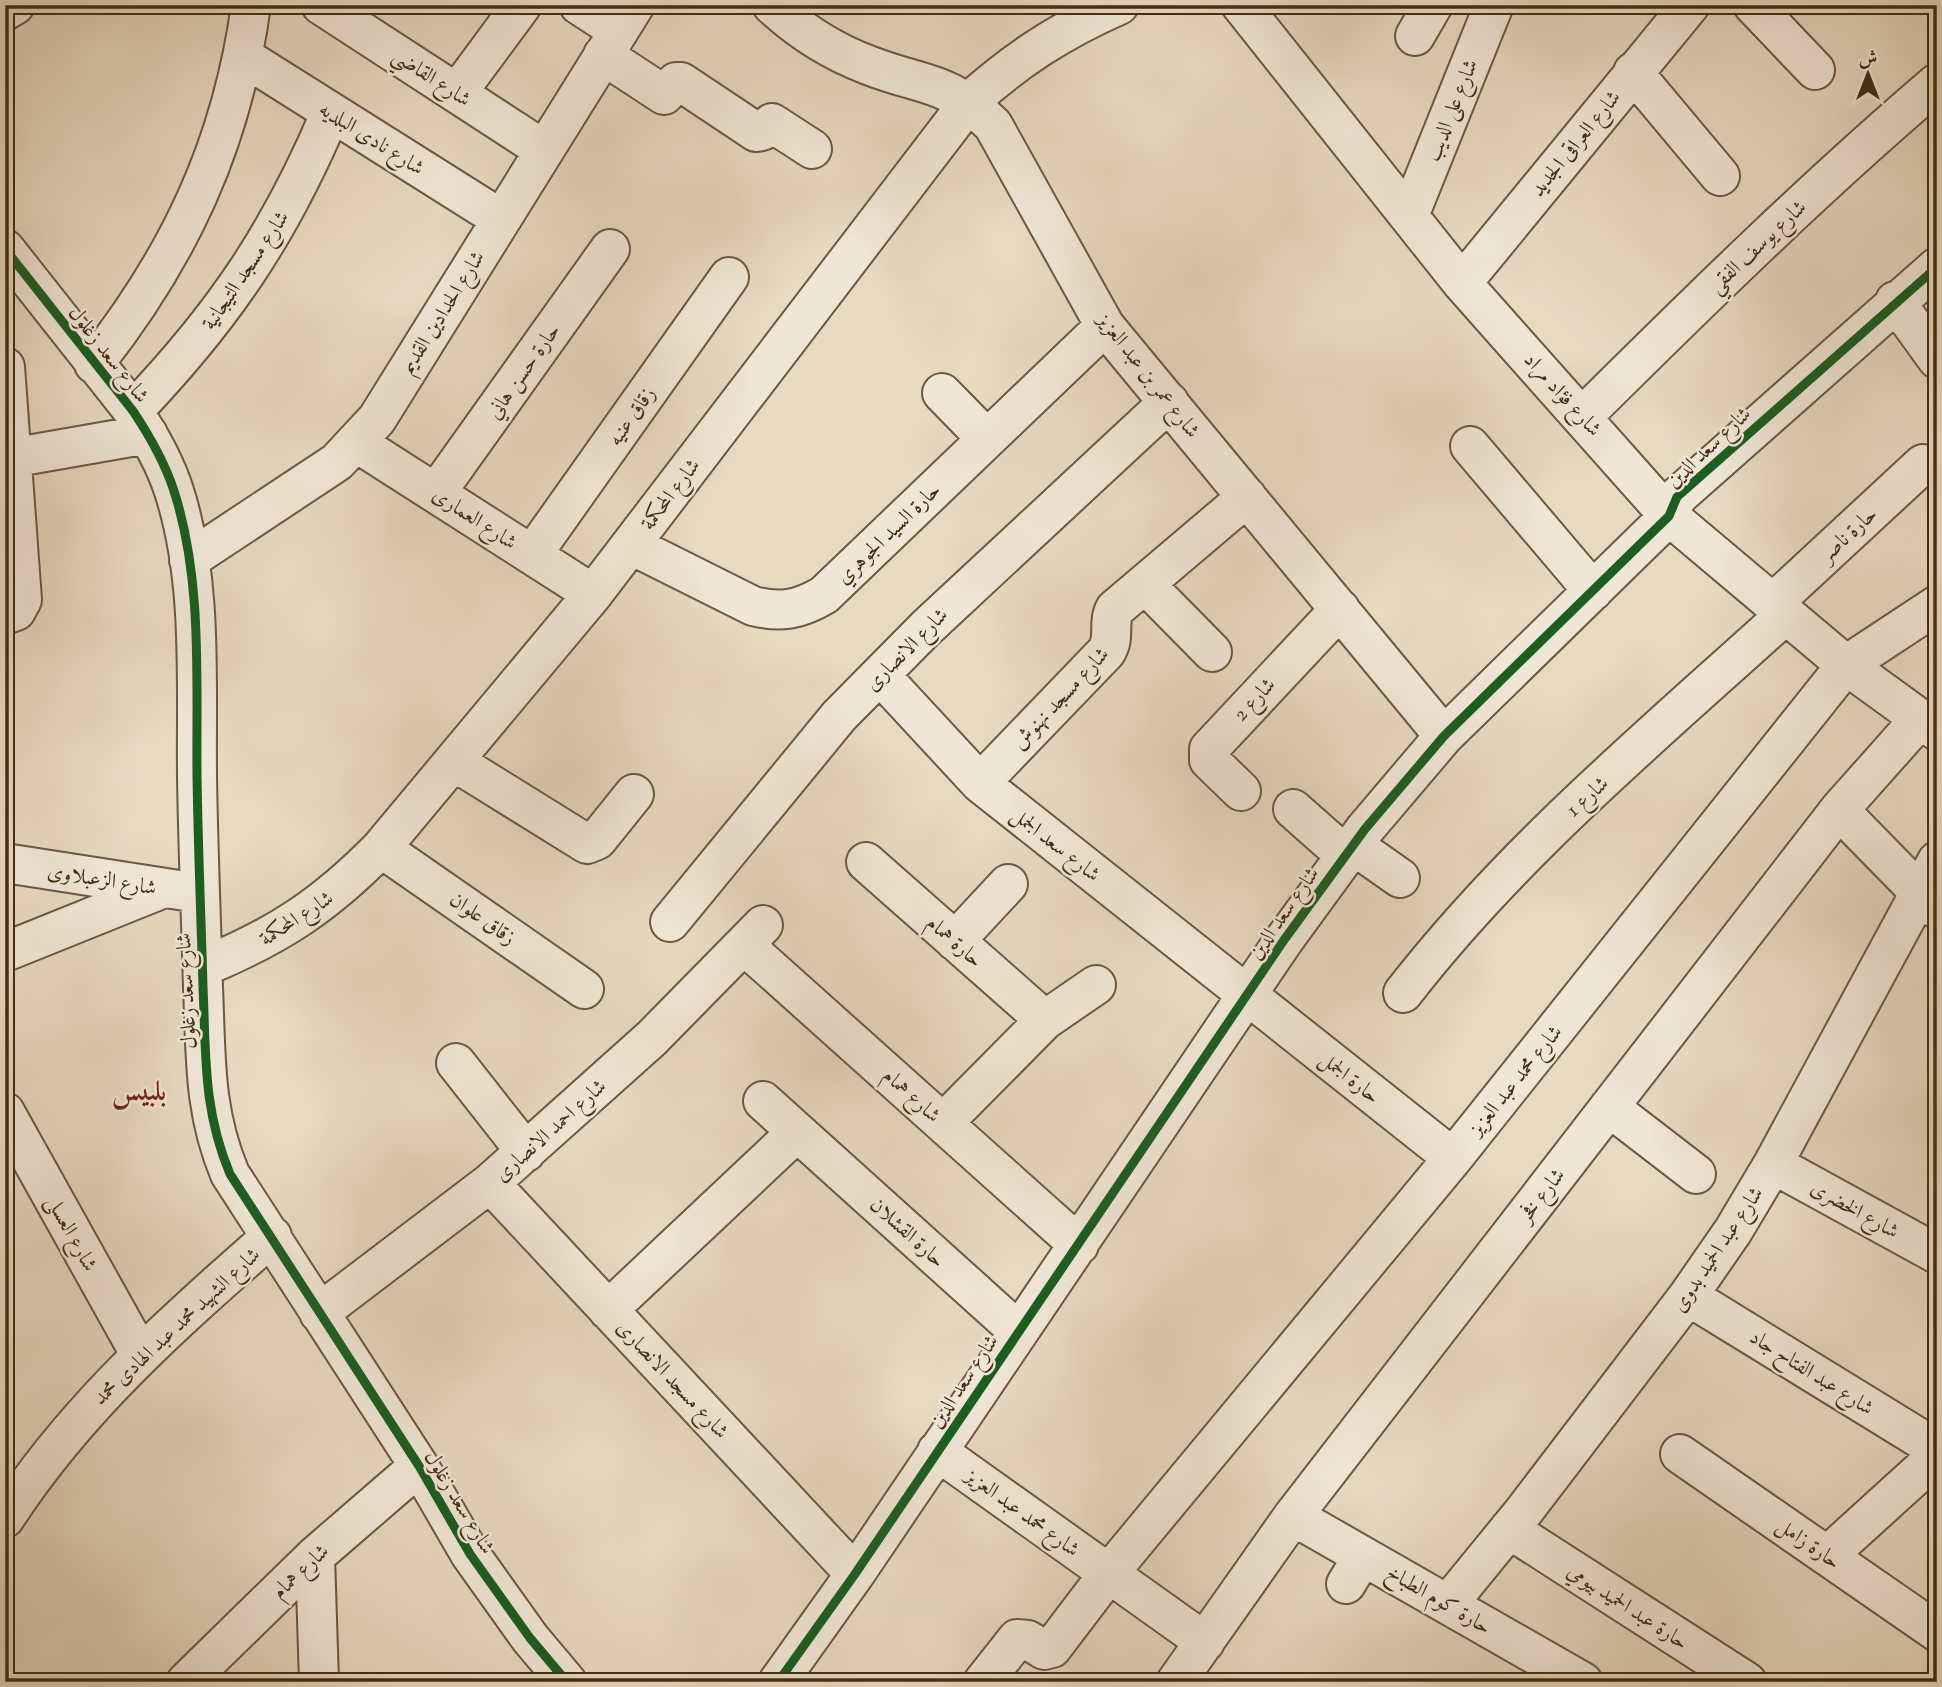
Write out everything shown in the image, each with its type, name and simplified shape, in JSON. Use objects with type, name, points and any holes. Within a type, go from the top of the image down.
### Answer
[{"type":"street","points":[[5,11],[15,5]]},
{"type":"street","points":[[94,364],[129,319],[188,220],[211,168],[244,57],[251,5]]},
{"type":"street","name":"شارع القاضي","points":[[321,5],[544,149]]},
{"type":"street","points":[[457,93],[522,5]]},
{"type":"street","points":[[579,5],[619,30],[664,95],[676,82],[681,82],[756,132],[761,132],[772,123],[812,149]]},
{"type":"street","name":"شارع عمر بن عبد العزيز","points":[[772,5],[801,31],[842,55],[871,67],[936,84],[969,102],[993,125],[1105,326],[1444,736]]},
{"type":"street","name":"شارع المحكمة","points":[[203,967],[253,946],[300,920],[343,887],[381,848],[593,594],[969,102],[1010,64],[1079,23],[1119,5]]},
{"type":"street","name":"شارع فؤاد مراد","points":[[1241,5],[1462,283],[1583,416],[1669,516],[1846,665],[1928,725]]},
{"type":"street","name":"شارع على الديب","points":[[1409,216],[1494,5]]},
{"type":"street","name":"شارع العراقى الجديد","points":[[1462,283],[1690,5]]},
{"type":"street","points":[[1753,5],[1815,70]]},
{"type":"street","name":"شارع الحدادين القديم","points":[[189,560],[315,478],[357,443],[377,419],[619,30]]},
{"type":"street","name":"شارع نادى البلديه","points":[[244,57],[501,219]]},
{"type":"street","points":[[1633,72],[1720,176]]},
{"type":"street","name":"شارع يوسف الفقي","points":[[1583,416],[1862,146],[1937,83]]},
{"type":"street","name":"شارع مسجد التيجانية","points":[[140,422],[248,274],[291,201],[331,112]]},
{"type":"street","name":"شارع سعد زغلول","points":[[5,248],[140,422],[173,490],[189,560],[196,639],[180,891],[203,967],[208,1105],[216,1140],[230,1174],[419,1466],[470,1554],[530,1639],[567,1682]]},
{"type":"street","name":"حارة حسن هاني","points":[[436,494],[610,248]]},
{"type":"street","name":"شارع سعد الدين","points":[[778,1682],[855,1574],[1018,1331],[1349,850],[1444,736],[1669,516],[1677,497],[1895,301],[1937,267]]},
{"type":"street","name":"زقاق عنيه","points":[[532,555],[729,277]]},
{"type":"street","points":[[1895,301],[1937,359]]},
{"type":"street","name":"حارة السيد الجوهري","points":[[631,545],[753,606],[771,611],[790,611],[808,605],[824,595],[1105,326]]},
{"type":"street","points":[[5,367],[9,459],[22,600],[16,611],[5,615]]},
{"type":"street","points":[[942,393],[987,439]]},
{"type":"street","name":"شارع الانصارى","points":[[670,922],[839,716],[1169,402]]},
{"type":"street","points":[[9,459],[140,422]]},
{"type":"street","name":"شارع العمارى","points":[[357,443],[593,594]]},
{"type":"street","points":[[1470,446],[1593,591]]},
{"type":"street","name":"حارة ناصر","points":[[1779,609],[1923,464]]},
{"type":"street","name":"شارع مسجد نهنوش","points":[[980,783],[1107,652],[1113,639],[1111,619],[1115,609],[1247,496]]},
{"type":"street","points":[[1145,584],[1212,652]]},
{"type":"street","name":"شارع محمد عبد العزيز","points":[[1109,1573],[1452,1158],[1846,665],[1937,606]]},
{"type":"street","name":"شارع 2","points":[[1241,791],[1209,760],[1209,749],[1340,609]]},
{"type":"street","name":"شارع 1","points":[[1404,993],[1449,934],[1500,878],[1779,609]]},
{"type":"street","name":"شارع سعد الجمل","points":[[880,675],[980,783],[1248,996]]},
{"type":"street","name":"شارع فخر","points":[[1176,1682],[1293,1516],[1839,810],[1928,725]]},
{"type":"street","points":[[455,762],[587,844],[597,840],[634,794]]},
{"type":"street","points":[[1293,809],[1349,850],[1400,878]]},
{"type":"street","points":[[1839,810],[1931,887]]},
{"type":"street","name":"زقاق علوان","points":[[381,848],[584,989]]},
{"type":"street","name":"حارة همام","points":[[866,862],[1045,1020]]},
{"type":"street","name":"شارع الزعبلاوى","points":[[5,863],[180,891]]},
{"type":"street","points":[[955,941],[1008,884]]},
{"type":"street","name":"شارع عبد الحميد بدوى","points":[[1448,1604],[1509,1530],[1688,1296],[1733,1231],[1931,887]]},
{"type":"street","points":[[5,952],[180,891]]},
{"type":"street","name":"شارع همام","points":[[753,935],[943,1123],[1079,1245]]},
{"type":"street","name":"شارع احمد الانصارى","points":[[319,1313],[490,1183],[526,1152],[652,1038],[753,935]]},
{"type":"street","points":[[943,1123],[1045,1020],[1096,985]]},
{"type":"street","name":"حارة الجمل","points":[[1248,996],[1452,1158]]},
{"type":"street","points":[[456,1063],[526,1152]]},
{"type":"street","name":"حارة القشلان","points":[[762,1101],[1018,1331]]},
{"type":"street","points":[[1609,1107],[1696,1174]]},
{"type":"street","name":"شارع العسلى","points":[[5,1112],[140,1354]]},
{"type":"street","points":[[608,1310],[797,1132]]},
{"type":"street","name":"شارع الخضرى","points":[[1773,1164],[1937,1254]]},
{"type":"street","name":"شارع مسجد الانصارى","points":[[490,1183],[855,1574]]},
{"type":"street","name":"شارع الشهيد محمد عبد الهادى محمد","points":[[5,1518],[74,1425],[140,1354],[272,1236]]},
{"type":"street","name":"شارع عبد الفتاح جاد","points":[[1688,1296],[1937,1448]]},
{"type":"street","name":"شارع محمد عبد العزيز","points":[[937,1451],[1205,1642]]},
{"type":"street","name":"حارة زامل","points":[[1680,1454],[1937,1632]]},
{"type":"street","points":[[1827,1556],[1937,1456]]},
{"type":"street","name":"شارع همام","points":[[186,1682],[316,1556],[419,1466]]},
{"type":"street","name":"حارة كوم الطباخ","points":[[1293,1516],[1354,1570],[1448,1604],[1583,1682]]},
{"type":"street","name":"حارة عبد الحميد بيومي","points":[[1509,1530],[1747,1682]]},
{"type":"street","points":[[316,1556],[319,1682]]},
{"type":"street","points":[[983,1682],[1017,1639],[1028,1640],[1044,1650],[1052,1648],[1109,1573]]},
{"type":"cycle path","points":[[5,249],[139,420],[166,470],[183,525],[190,560],[196,632],[197,802],[206,1059],[210,1105],[230,1174],[419,1466],[470,1554],[530,1638],[567,1682]]},
{"type":"cycle path","points":[[778,1682],[855,1574],[1284,940],[1365,829],[1444,736],[1669,516],[1677,497],[1937,267]]},
{"type":"district","name":"بلبيس","points":[[139,1090]]}]
